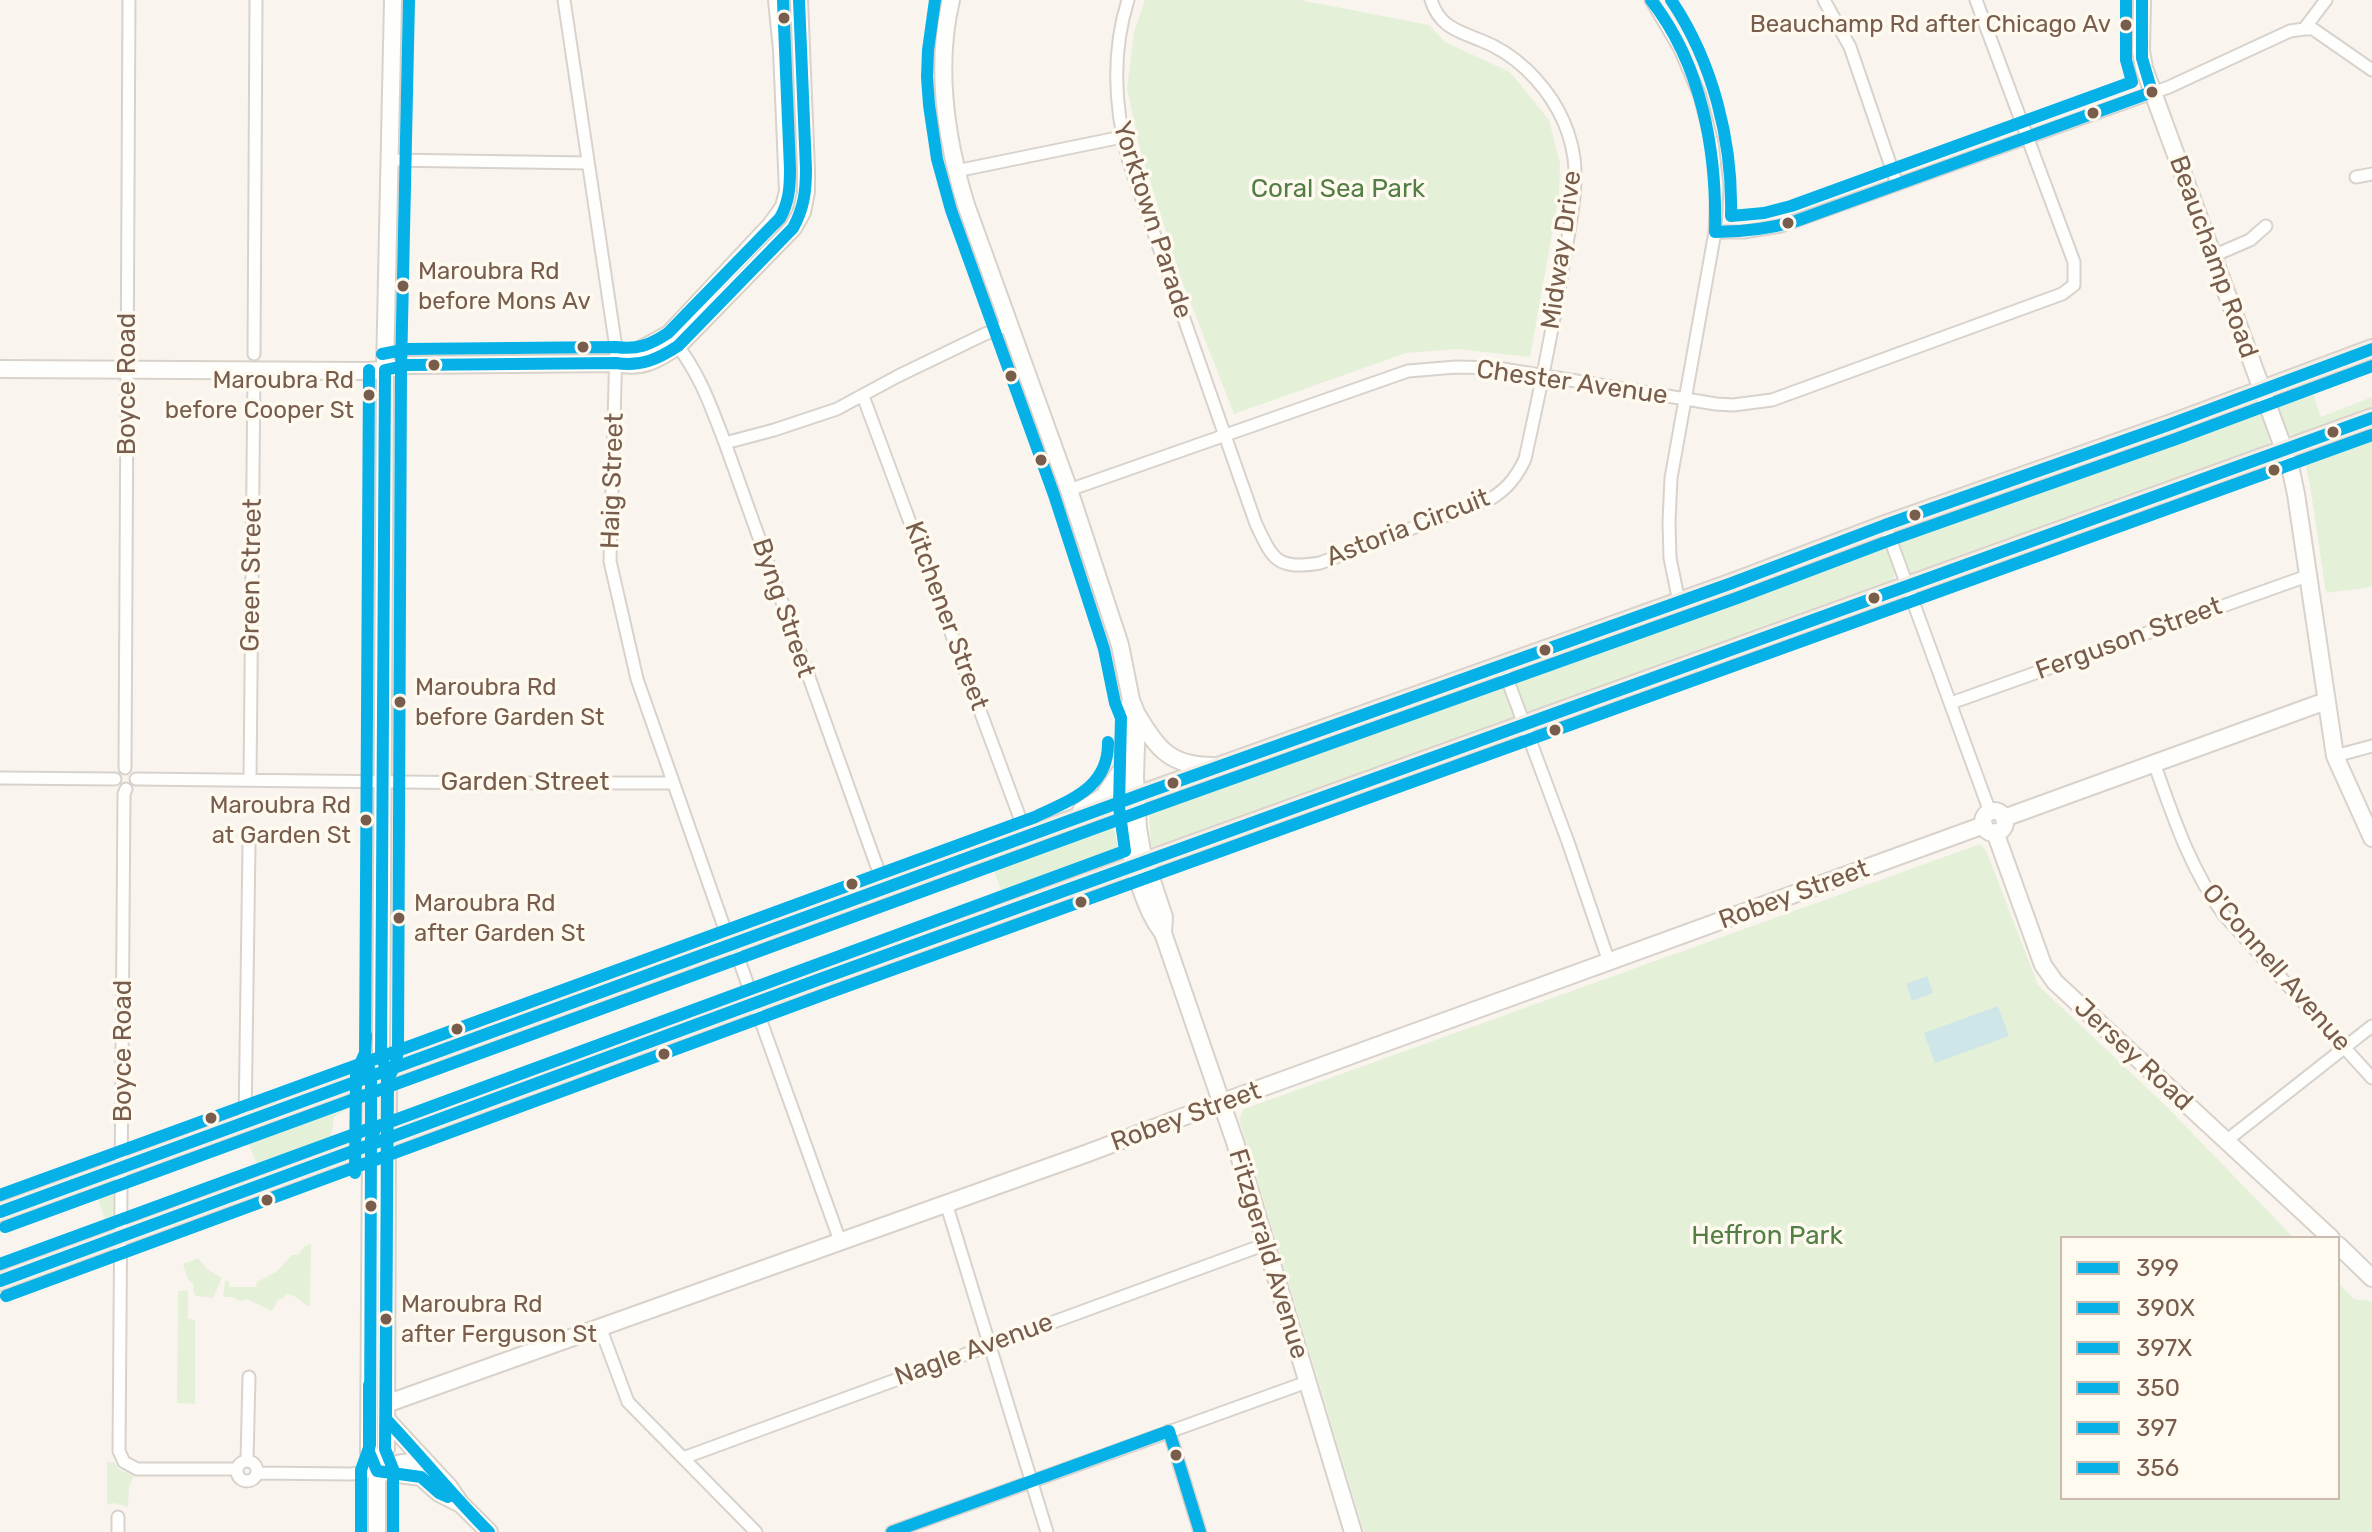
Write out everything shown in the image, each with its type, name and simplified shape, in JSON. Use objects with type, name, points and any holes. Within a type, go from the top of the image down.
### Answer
[{"type":"main road","points":[[0,1212],[245,1123],[380,1068],[733,945],[2372,349]]},
{"type":"main road","points":[[0,1281],[1139,863],[2372,418]]},
{"type":"main road","points":[[379,1141],[380,1068]]},
{"type":"street","name":"Boyce Road","points":[[125,768],[129,0]]},
{"type":"street","name":"Green Street","points":[[250,780],[256,0]]},
{"type":"street","points":[[380,1068],[385,370],[393,0]]},
{"type":"street","name":"Haig Street","points":[[564,0],[607,276],[616,363],[610,561],[637,679],[840,1241]]},
{"type":"street","points":[[0,369],[127,370],[254,362],[385,370],[408,365],[616,363],[633,367],[662,357],[784,207],[788,170],[777,0]]},
{"type":"street","points":[[673,340],[782,241],[802,212],[806,169],[799,0]]},
{"type":"street","name":"Fitzgerald Avenue","points":[[951,0],[946,27],[944,74],[946,113],[956,171],[1069,490],[1120,645],[1134,708],[1129,800]]},
{"type":"street","name":"Yorktown Parade","points":[[1128,0],[1116,70],[1117,111],[1122,137],[1225,434]]},
{"type":"street","name":"Midway Drive","points":[[1431,0],[1437,15],[1449,27],[1503,51],[1533,76],[1558,108],[1570,139],[1576,184],[1543,374]]},
{"type":"street","points":[[1651,0],[1680,49],[1706,115],[1717,186],[1715,232],[1671,478],[1670,558],[1679,602]]},
{"type":"street","points":[[1824,0],[1850,47],[1897,184]]},
{"type":"street","points":[[1976,0],[2026,138]]},
{"type":"street","name":"Beauchamp Road","points":[[2142,0],[2142,58],[2152,92],[2284,450],[2296,494],[2335,756],[2372,838]]},
{"type":"street","points":[[2304,29],[2326,0]]},
{"type":"street","points":[[1715,232],[1744,232],[1781,226],[2169,87],[2290,31],[2313,29],[2372,70]]},
{"type":"street","points":[[956,171],[1122,137]]},
{"type":"street","name":"Chester Avenue","points":[[1069,490],[1408,371],[1497,368],[1733,405],[1772,400],[2053,298],[2074,285],[2074,262],[2026,138]]},
{"type":"street","points":[[389,160],[588,163]]},
{"type":"street","points":[[2356,177],[2372,174]]},
{"type":"street","points":[[2213,256],[2250,240],[2266,226]]},
{"type":"street","points":[[725,443],[837,409],[898,376],[1009,325]]},
{"type":"street","name":"Byng Street","points":[[673,340],[701,379],[885,889]]},
{"type":"street","name":"Astoria Circuit","points":[[1225,434],[1256,524],[1270,554],[1281,562],[1320,563],[1479,505],[1503,491],[1517,476],[1525,459],[1543,374]]},
{"type":"street","name":"Kitchener Street","points":[[863,396],[1034,835]]},
{"type":"street","points":[[1885,525],[1993,822]]},
{"type":"street","name":"Ferguson Street","points":[[1951,703],[2307,576]]},
{"type":"street","points":[[1502,665],[1609,962]]},
{"type":"street","name":"Robey Street","points":[[386,1412],[600,1327],[1088,1153],[2326,701]]},
{"type":"street","points":[[1134,708],[1160,748],[1177,761],[1194,766],[1225,766]]},
{"type":"street","name":"Fitzgerald Avenue","points":[[1134,708],[1126,714],[1123,765],[1140,845],[1139,863],[1164,917],[1163,933],[1222,1103],[1353,1532]]},
{"type":"street","points":[[2335,756],[2372,746]]},
{"type":"street","name":"O'Connell Avenue","points":[[2154,763],[2184,846],[2209,895],[2372,1078]]},
{"type":"street","points":[[1034,835],[1095,804],[1118,777],[1123,765]]},
{"type":"street","points":[[125,768],[134,772],[136,779],[133,787],[126,789],[118,786],[115,779],[119,771],[125,768]]},
{"type":"street","points":[[0,778],[115,779]]},
{"type":"street","name":"Garden Street","points":[[136,779],[673,783]]},
{"type":"street","name":"Boyce Road","points":[[126,789],[121,1457],[137,1469],[237,1469]]},
{"type":"street","name":"Jersey Road","points":[[1993,822],[2043,965],[2055,982],[2329,1236]]},
{"type":"street","points":[[245,1123],[249,845]]},
{"type":"street","points":[[2226,1141],[2372,1026]]},
{"type":"street","points":[[377,1471],[386,1452],[379,1141]]},
{"type":"street","points":[[377,1532],[377,1471],[369,1452],[379,1141]]},
{"type":"street","points":[[946,1203],[1047,1532]]},
{"type":"street","name":"Nagle Avenue","points":[[683,1458],[1266,1244]]},
{"type":"street","points":[[2340,1247],[2372,1278]]},
{"type":"street","points":[[600,1327],[628,1402],[756,1532]]},
{"type":"street","points":[[247,1460],[249,1377]]},
{"type":"street","points":[[892,1532],[1307,1382]]},
{"type":"street","points":[[386,1412],[460,1503],[489,1532]]},
{"type":"street","points":[[1169,1431],[1200,1532]]},
{"type":"street","points":[[247,1460],[255,1464],[258,1473],[253,1480],[244,1481],[237,1469],[241,1462],[247,1460]]},
{"type":"street","points":[[377,1471],[400,1462],[428,1464]]},
{"type":"street","points":[[258,1473],[351,1474],[377,1471],[421,1477],[439,1493],[460,1503]]},
{"type":"street","points":[[118,1517],[118,1532]]},
{"type":"green space","name":"Coral Sea Park","points":[[1145,0],[1300,0],[1429,25],[1445,42],[1510,72],[1549,120],[1560,163],[1559,195],[1530,357],[1457,349],[1406,353],[1234,414],[1180,276],[1139,146],[1127,88],[1134,32]]},
{"type":"green space","points":[[2372,361],[2372,371],[2313,393],[2321,417],[2372,397],[2372,410],[2294,436],[2288,434],[2277,403],[2278,396]]},
{"type":"green space","points":[[2251,405],[2260,407],[2271,438],[2267,446],[2252,455],[1913,576],[1909,574],[1896,536],[1901,526]]},
{"type":"green space","points":[[2372,436],[2372,587],[2326,593],[2304,459]]},
{"type":"green space","points":[[1873,537],[1886,543],[1893,556],[1895,571],[1892,586],[1538,713],[1525,710],[1511,672]]},
{"type":"green space","points":[[1490,676],[1500,679],[1514,716],[1510,725],[1153,847],[1151,844],[1148,802],[1154,798]]},
{"type":"green space","points":[[1111,813],[1118,863],[1006,904],[989,857]]},
{"type":"green space","name":"Heffron Park","points":[[1980,844],[1986,850],[2038,985],[2166,1106],[2292,1236],[2060,1236],[2060,1500],[2340,1500],[2340,1285],[2354,1299],[2372,1301],[2372,1532],[1364,1532],[1239,1119],[1244,1109]]},
{"type":"green space","points":[[352,1102],[354,1105],[334,1117],[331,1138],[257,1164],[247,1141]]},
{"type":"green space","points":[[114,1181],[112,1228],[0,1270],[0,1259],[105,1219],[97,1197],[0,1233],[0,1222]]},
{"type":"green space","points":[[311,1244],[310,1307],[289,1294],[278,1300],[272,1311],[246,1299],[240,1301],[223,1297],[225,1280],[229,1281],[229,1287],[256,1287],[257,1282],[276,1272],[292,1255],[298,1255]]},
{"type":"green space","points":[[198,1258],[207,1269],[222,1278],[213,1298],[196,1296],[194,1285],[187,1278],[183,1264]]},
{"type":"green space","points":[[178,1291],[188,1291],[188,1319],[195,1320],[195,1404],[177,1403]]},
{"type":"green space","points":[[107,1462],[114,1462],[120,1470],[134,1476],[129,1486],[128,1507],[115,1503],[107,1505]]},
{"type":"water","points":[[1927,976],[1933,993],[1912,1001],[1906,984]]},
{"type":"water","points":[[1998,1006],[2009,1036],[1935,1063],[1924,1033]]},
{"type":"transit line","name":"356","points":[[393,1532],[393,1469],[385,1449],[388,1080],[398,1050],[401,370],[409,0]]},
{"type":"transit line","name":"397","points":[[489,1532],[386,1419],[387,1071],[381,1057],[385,370],[408,365],[633,364],[656,358],[678,346],[793,228],[800,213],[806,169],[799,0]]},
{"type":"transit line","name":"350","points":[[361,1532],[361,1470],[370,1445],[371,1139],[376,1127],[1125,851],[1119,807],[1121,718],[1104,649],[1054,495],[951,210],[937,159],[927,77],[935,0]]},
{"type":"transit line","name":"397","points":[[1651,0],[1683,52],[1703,110],[1713,171],[1715,232],[1756,230],[1796,221],[2152,92],[2142,58],[2142,0]]},
{"type":"transit line","name":"397X","points":[[1671,0],[1698,50],[1718,104],[1728,160],[1731,216],[1764,213],[1791,206],[2132,82],[2126,60],[2126,0]]},
{"type":"transit line","name":"397X","points":[[382,354],[408,349],[630,348],[668,333],[780,218],[785,206],[790,169],[783,1]]},
{"type":"transit line","name":"399","points":[[0,1212],[2372,349]]},
{"type":"transit line","name":"390X","points":[[5,1227],[2372,366]]},
{"type":"transit line","name":"397X","points":[[0,1264],[371,1128],[371,1074],[365,1057],[369,370]]},
{"type":"transit line","name":"399","points":[[0,1281],[823,978],[2372,418]]},
{"type":"transit line","name":"390X","points":[[6,1296],[828,993],[2372,435]]},
{"type":"transit line","name":"350","points":[[355,1173],[356,1075],[364,1063],[1035,817],[1074,798],[1095,781],[1107,758],[1108,742]]},
{"type":"transit line","name":"397X","points":[[0,1195],[360,1064],[365,1053],[366,1035]]},
{"type":"transit line","name":"397","points":[[369,1385],[369,1452],[377,1471],[421,1477],[448,1497]]},
{"type":"transit line","name":"397","points":[[892,1532],[1169,1431],[1200,1532]]},
{"type":"place","name":"Beauchamp Rd after Chicago Av","points":[[2126,25]]},
{"type":"place","name":"Maroubra Rd before Mons Av","points":[[403,286]]},
{"type":"place","name":"Maroubra Rd before Cooper St","points":[[369,395]]},
{"type":"place","name":"Maroubra Rd before Garden St","points":[[400,702]]},
{"type":"place","name":"Maroubra Rd at Garden St","points":[[366,820]]},
{"type":"place","name":"Maroubra Rd after Garden St","points":[[399,918]]},
{"type":"place","name":"Maroubra Rd after Ferguson St","points":[[386,1319]]}]
